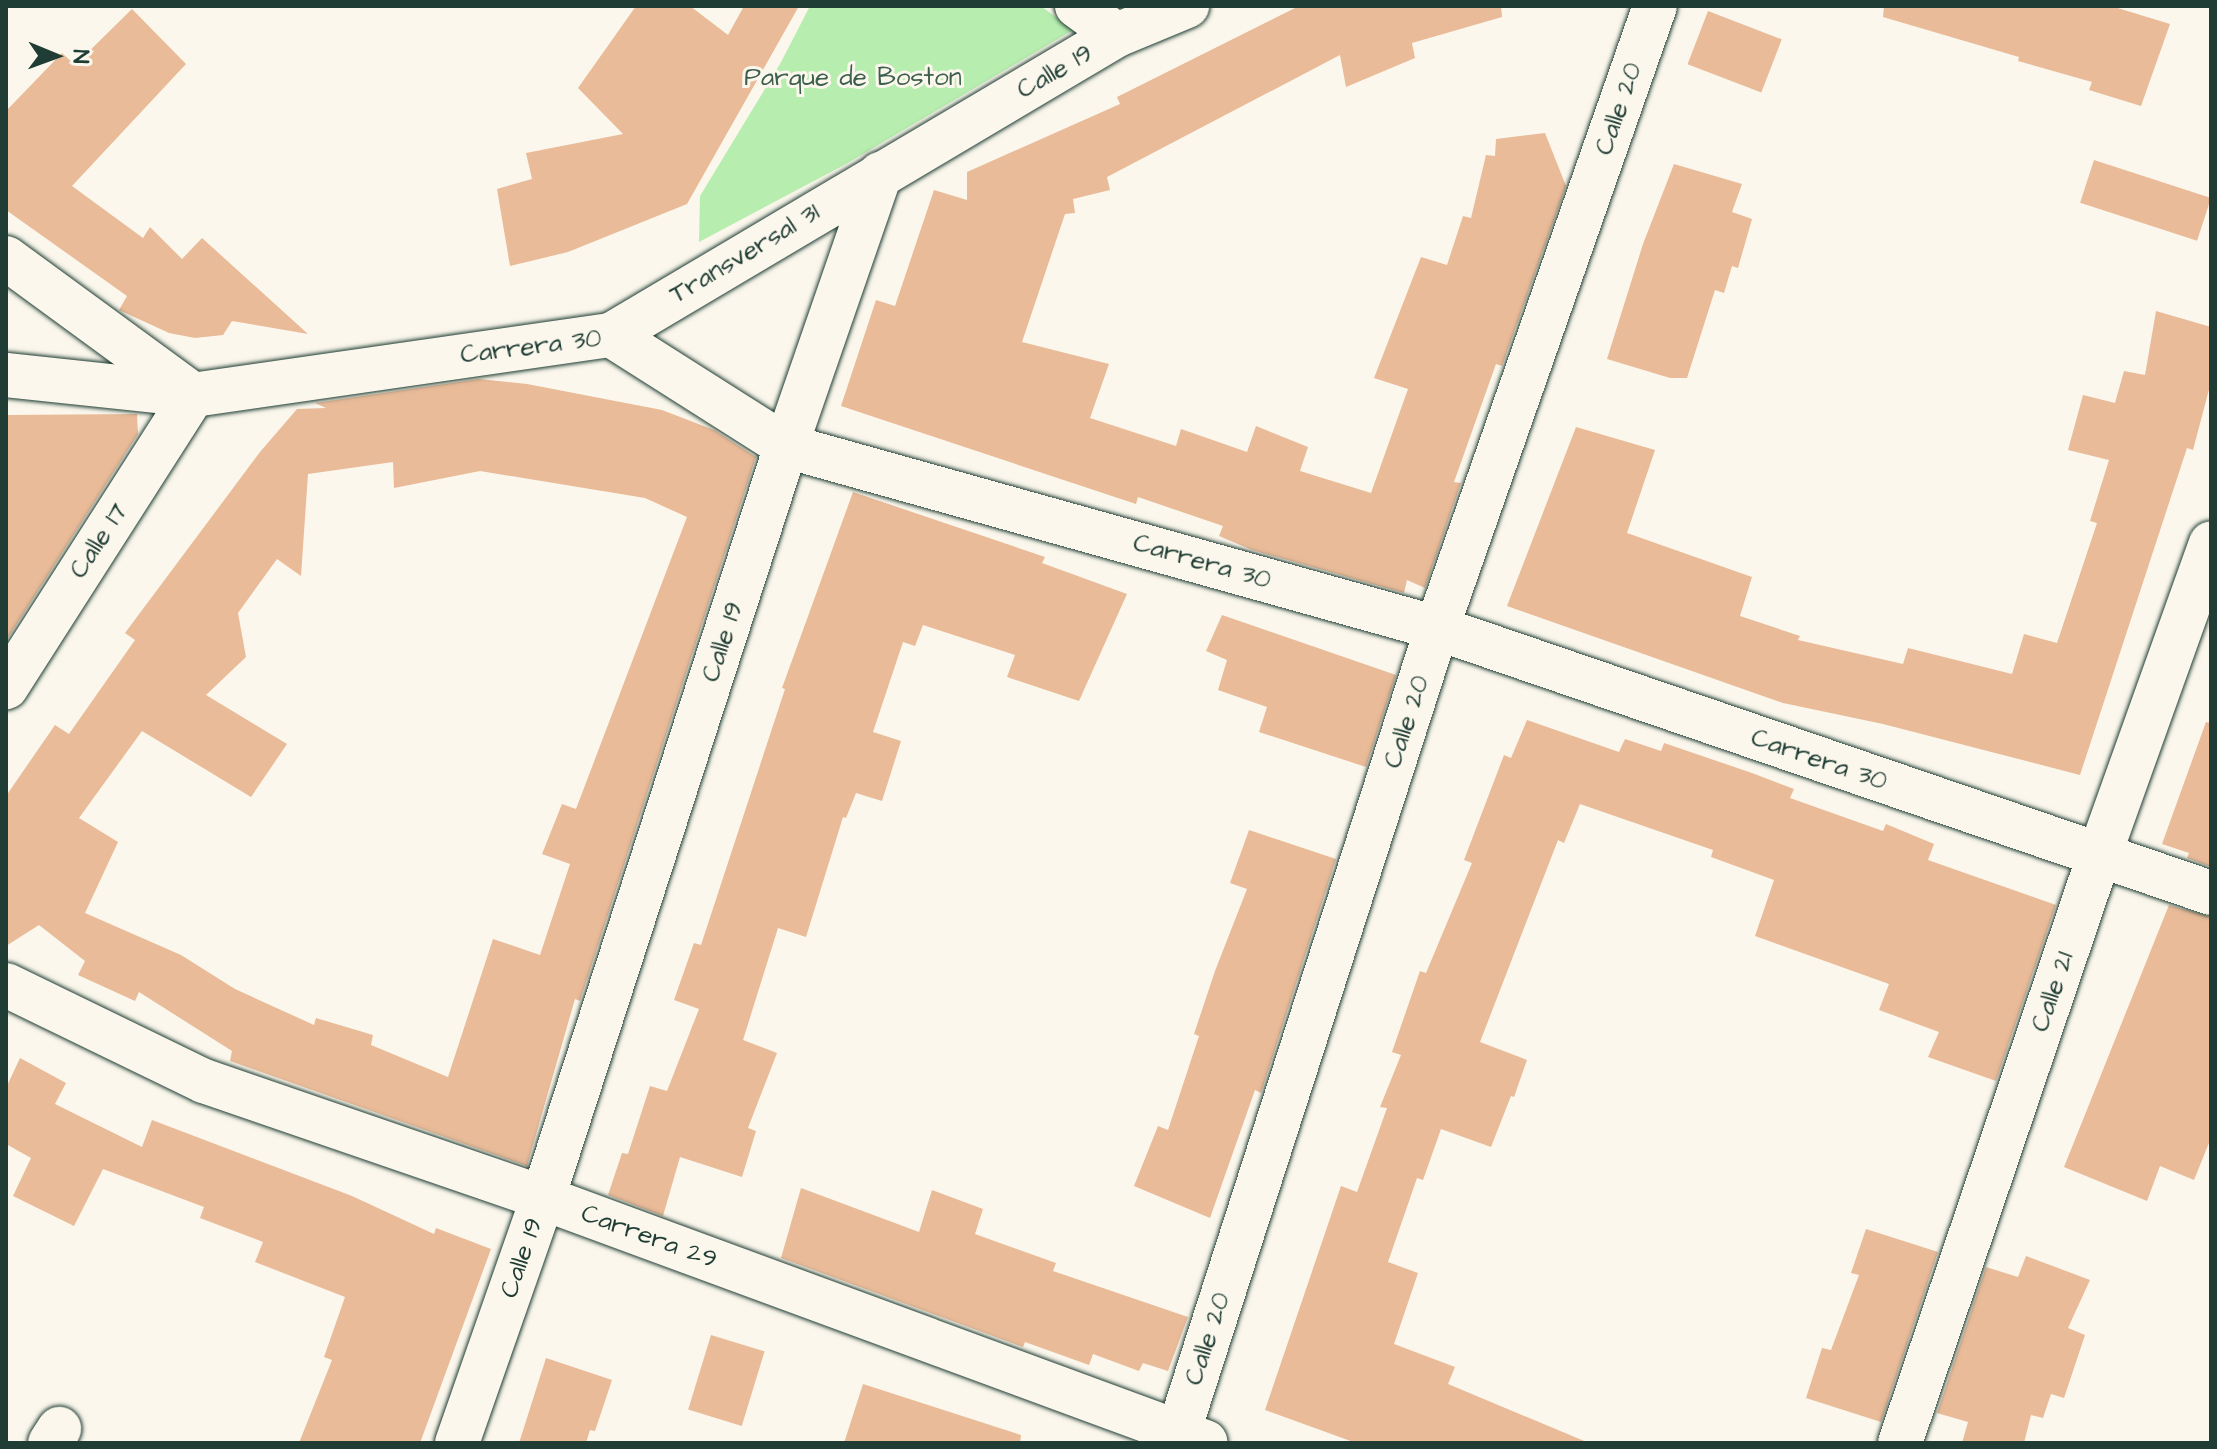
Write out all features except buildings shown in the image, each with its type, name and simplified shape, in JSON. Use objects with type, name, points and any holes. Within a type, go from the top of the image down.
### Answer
[{"type":"street","points":[[1077,6],[1117,35]]},
{"type":"street","name":"Calle 19","points":[[457,1443],[543,1198],[786,446],[880,174],[1117,35],[1187,6]]},
{"type":"street","name":"Calle 20","points":[[1187,1439],[1437,628],[1655,6]]},
{"type":"street","name":"Transversal 31","points":[[611,335],[880,174]]},
{"type":"street","points":[[6,258],[193,395]]},
{"type":"street","name":"Carrera 30","points":[[6,375],[193,395],[611,335],[786,446],[1437,628],[2211,893]]},
{"type":"street","name":"Calle 17","points":[[6,687],[193,395]]},
{"type":"street","name":"Calle 21","points":[[1900,1443],[2099,856],[2211,543]]},
{"type":"street","name":"Carrera 29","points":[[6,985],[204,1081],[543,1198],[1187,1439]]},
{"type":"green space","name":"Parque de Boston","points":[[810,6],[1041,6],[1073,30],[846,164],[699,242],[700,196],[780,64]]}]
